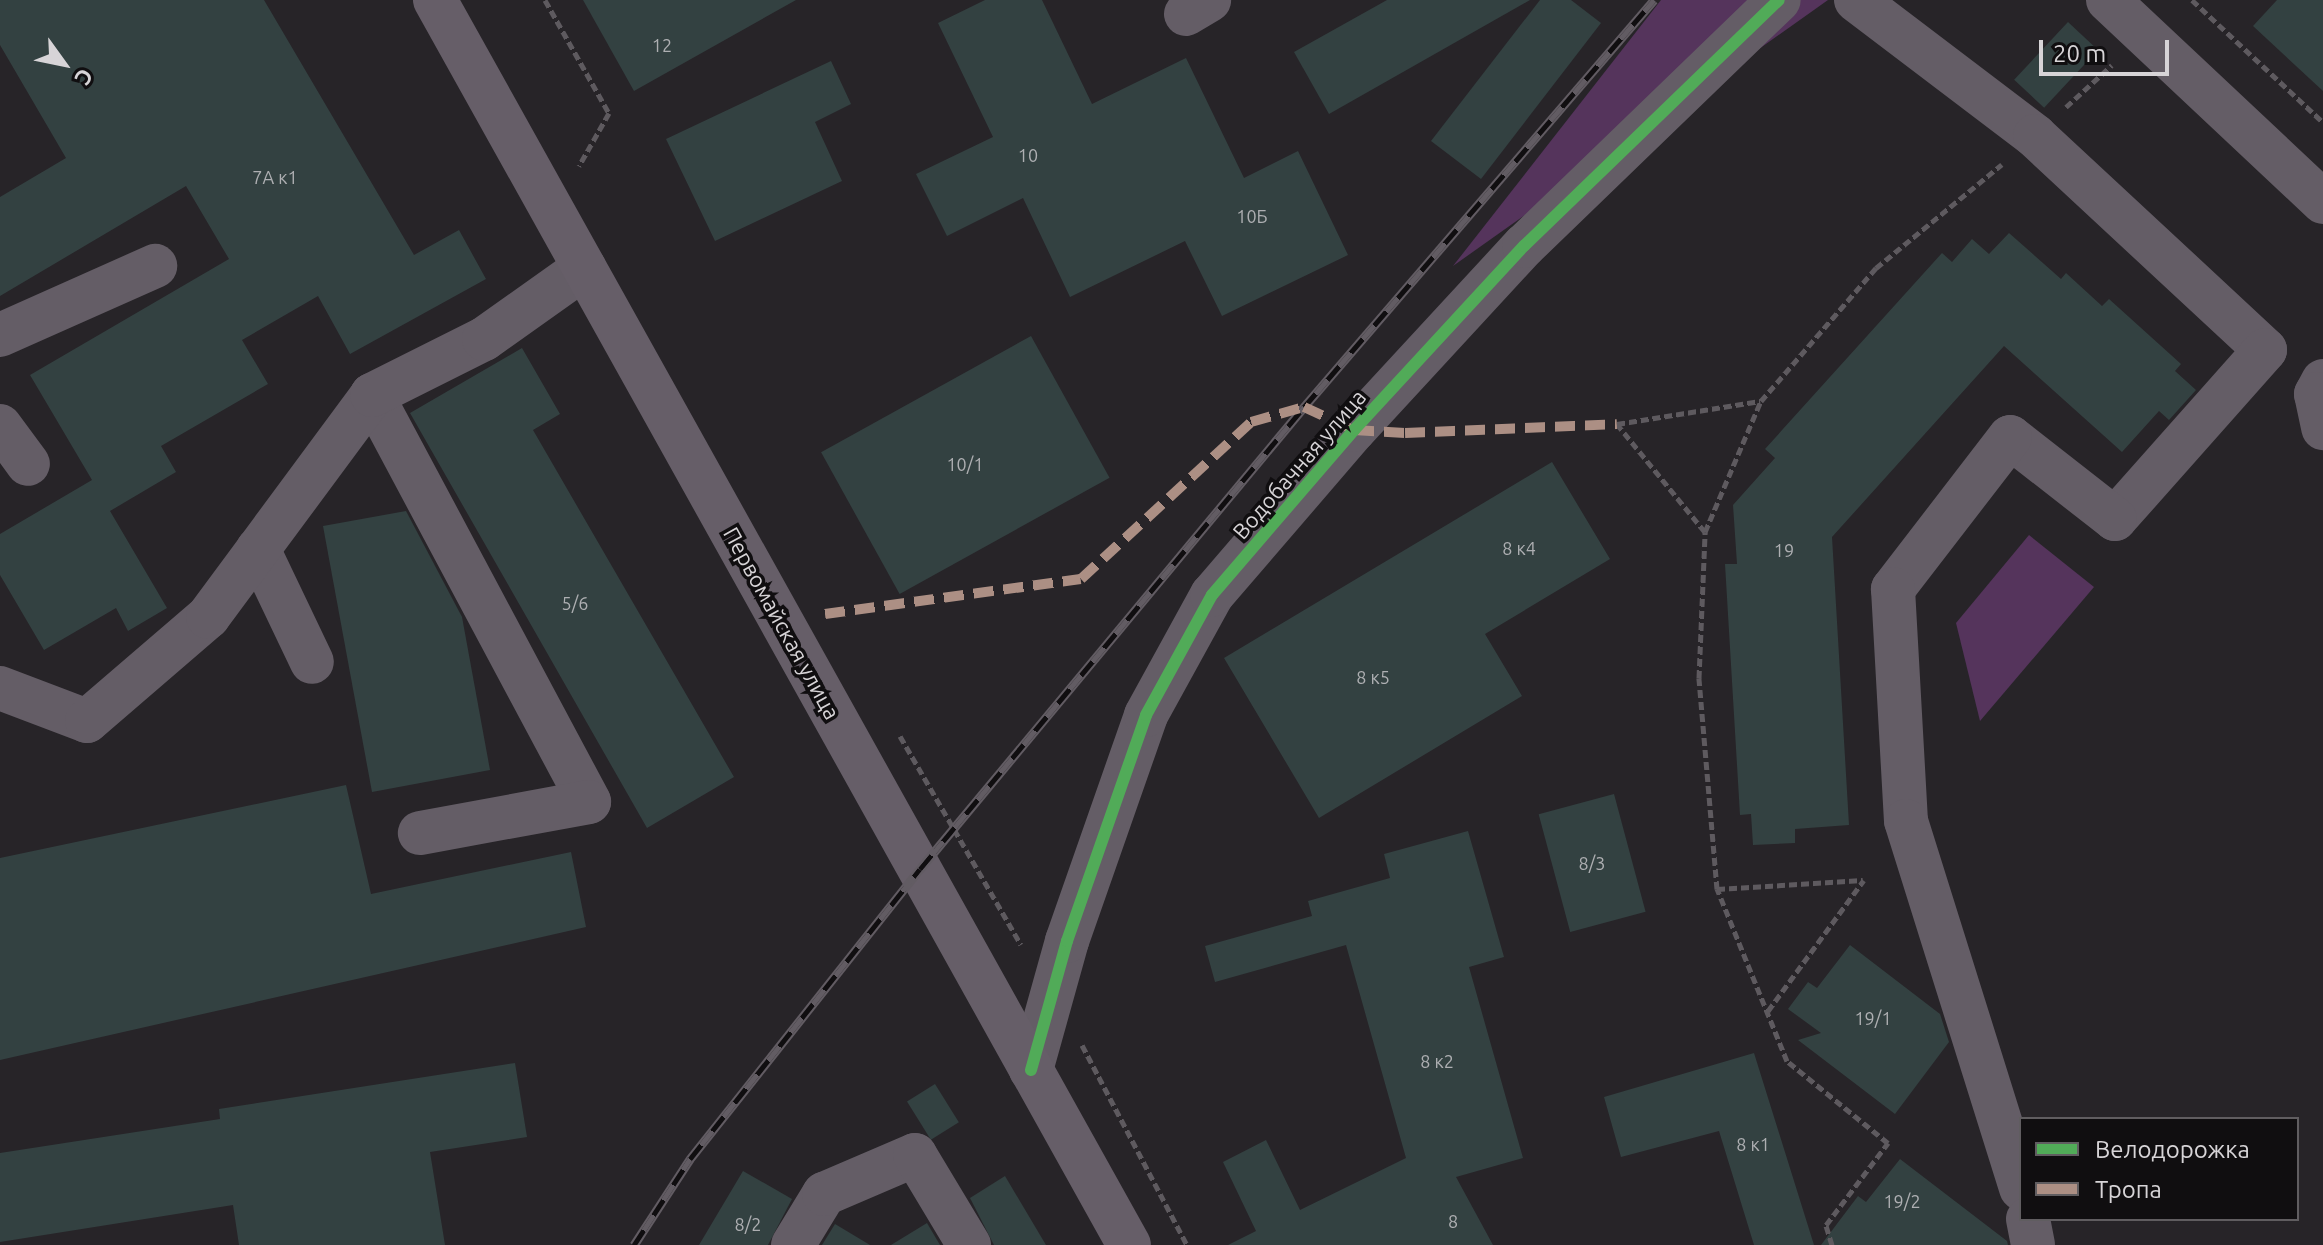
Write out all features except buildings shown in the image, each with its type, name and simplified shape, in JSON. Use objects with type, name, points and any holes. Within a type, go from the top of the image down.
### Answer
[{"type":"main road","name":"Первомайская улица","points":[[435,0],[1129,1245]]},
{"type":"street","name":"Водобачная улица","points":[[1031,1070],[1048,1000],[1146,715],[1212,595],[1354,430],[1524,246],[1779,0]]},
{"type":"street","points":[[1856,0],[2035,136],[2265,350],[2115,519],[2010,437],[1893,589],[1906,821],[2019,1182]]},
{"type":"street","points":[[2108,0],[2323,202]]},
{"type":"street","points":[[0,335],[155,266]]},
{"type":"street","points":[[0,688],[87,721],[208,617],[372,395],[484,339],[584,268]]},
{"type":"street","points":[[2323,381],[2316,394],[2323,428]]},
{"type":"street","points":[[372,395],[589,802],[420,833]]},
{"type":"street","points":[[0,426],[28,464]]},
{"type":"street","points":[[258,549],[312,662]]},
{"type":"street","points":[[793,1245],[824,1194],[915,1155],[969,1245]]},
{"type":"street","points":[[2028,1221],[2033,1245]]},
{"type":"path","points":[[545,0],[609,113],[575,173]]},
{"type":"path","points":[[2192,0],[2323,122]]},
{"type":"path","points":[[1832,1245],[1826,1225],[1888,1143],[1787,1061],[1717,889],[1699,678],[1705,532],[1761,401],[1876,268],[2035,136],[2145,35]]},
{"type":"path","points":[[1705,532],[1617,424],[1761,401]]},
{"type":"path","points":[[893,725],[1048,1000],[1090,1056],[1187,1245]]},
{"type":"path","points":[[1717,889],[1864,880],[1767,1012]]},
{"type":"shaded area","points":[[1661,0],[1828,0],[1453,266]]},
{"type":"shaded area","points":[[2029,535],[2094,587],[1980,721],[1956,623]]},
{"type":"railway","points":[[634,1245],[690,1159],[920,869],[1304,407],[1654,0]]},
{"type":"marked path","points":[[825,614],[1081,579],[1251,422],[1304,407],[1354,430],[1405,433],[1617,424]]},
{"type":"cycle path","points":[[1031,1070],[1067,941],[1146,715],[1212,595],[1354,430],[1524,246],[1779,0]]}]
